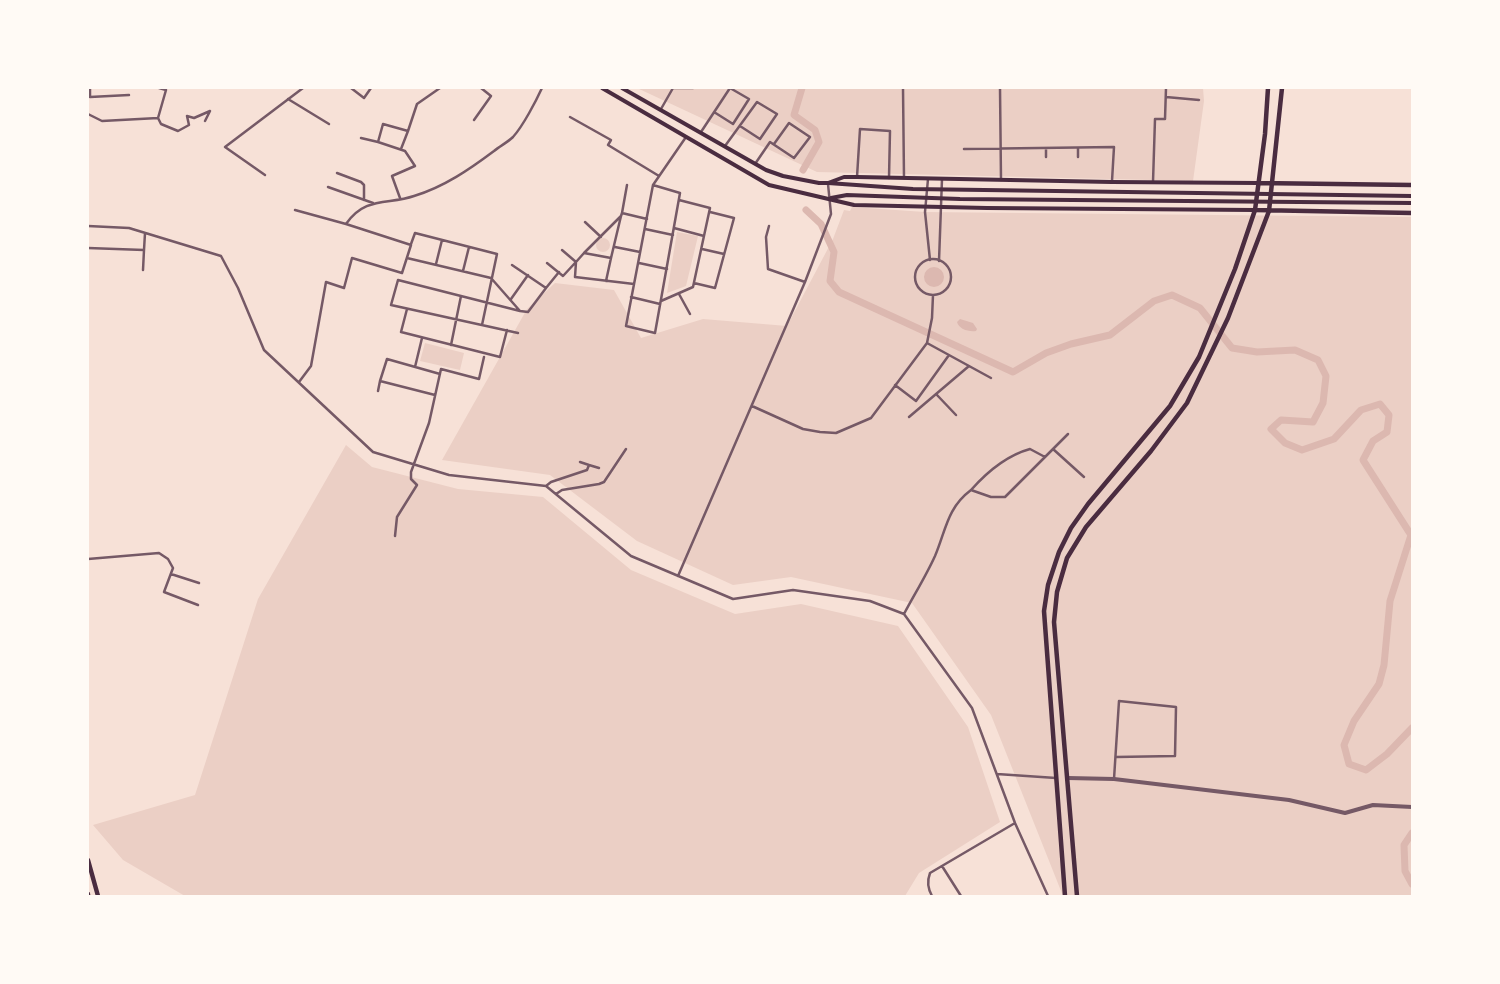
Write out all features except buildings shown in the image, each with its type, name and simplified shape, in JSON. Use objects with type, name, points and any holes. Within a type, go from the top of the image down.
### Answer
[{"type":"main road","points":[[602,88],[769,185],[860,205],[940,208],[1412,212]]},
{"type":"main road","points":[[622,88],[766,170],[811,182],[914,189],[1412,196]]},
{"type":"main road","points":[[1065,896],[1058,778],[1044,610],[1048,585],[1059,552],[1072,528],[1088,504],[1170,406],[1199,356],[1236,269],[1254,210],[1266,134],[1268,88]]},
{"type":"main road","points":[[1077,896],[1054,622],[1058,592],[1067,558],[1086,527],[1151,451],[1187,404],[1228,318],[1269,211],[1282,88]]},
{"type":"main road","points":[[686,137],[691,127]]},
{"type":"main road","points":[[828,183],[840,178],[857,177],[1412,186]]},
{"type":"main road","points":[[831,198],[846,195],[960,199],[1412,203]]},
{"type":"main road","points":[[88,860],[98,896]]},
{"type":"street","points":[[90,88],[90,97],[129,95]]},
{"type":"street","points":[[159,88],[166,90],[158,118],[161,124],[178,131],[189,125],[188,116],[194,118],[210,111],[204,121]]},
{"type":"street","points":[[265,175],[225,147],[303,88]]},
{"type":"street","points":[[351,88],[364,98],[371,88]]},
{"type":"street","points":[[401,149],[417,104],[440,88]]},
{"type":"street","points":[[474,120],[491,96],[483,88]]},
{"type":"street","points":[[346,224],[350,218],[365,207],[414,196],[463,173],[513,137],[542,88]]},
{"type":"street","points":[[661,110],[673,88],[693,88]]},
{"type":"street","points":[[701,132],[714,112],[730,88],[749,99],[733,124],[714,112]]},
{"type":"street","points":[[903,88],[904,178]]},
{"type":"street","points":[[1000,88],[1002,180]]},
{"type":"street","points":[[1153,183],[1154,119],[1165,119],[1166,88]]},
{"type":"street","points":[[1166,97],[1199,100]]},
{"type":"street","points":[[288,99],[329,124]]},
{"type":"street","points":[[725,146],[757,102],[777,114],[760,139],[740,126]]},
{"type":"street","points":[[88,114],[102,121],[158,118]]},
{"type":"street","points":[[570,117],[611,140],[608,145],[659,176]]},
{"type":"street","points":[[755,164],[770,142],[794,158],[810,137],[789,123],[774,144]]},
{"type":"street","points":[[378,142],[383,124],[408,130]]},
{"type":"street","points":[[857,177],[860,129],[890,131],[889,178]]},
{"type":"street","points":[[654,185],[680,193],[655,334],[626,326],[654,185],[686,137]]},
{"type":"street","points":[[361,138],[405,151],[415,166],[392,176],[400,198]]},
{"type":"street","points":[[964,149],[1114,147],[1112,182]]},
{"type":"street","points":[[1046,148],[1046,157]]},
{"type":"street","points":[[1078,148],[1078,157]]},
{"type":"street","points":[[337,173],[361,182],[364,185],[364,200]]},
{"type":"street","points":[[928,179],[926,207],[930,260]]},
{"type":"street","points":[[939,261],[942,179]]},
{"type":"street","points":[[678,576],[805,282],[831,214],[831,198],[828,183]]},
{"type":"street","points":[[606,281],[627,186]]},
{"type":"street","points":[[328,187],[373,204]]},
{"type":"street","points":[[631,297],[661,303],[693,287],[710,208],[679,200]]},
{"type":"street","points":[[295,210],[411,245]]},
{"type":"street","points":[[694,283],[716,288],[734,218],[710,212]]},
{"type":"street","points":[[622,214],[647,219]]},
{"type":"street","points":[[548,263],[564,276],[622,214]]},
{"type":"street","points":[[585,222],[601,237]]},
{"type":"street","points":[[88,226],[129,228],[221,256],[238,288],[264,350],[374,452],[449,475],[546,486],[632,556],[733,599],[793,590],[870,600],[904,614],[972,708],[1015,823],[1048,896]]},
{"type":"street","points":[[769,226],[766,237],[768,269],[805,282]]},
{"type":"street","points":[[674,228],[704,236]]},
{"type":"street","points":[[645,229],[673,235]]},
{"type":"street","points":[[143,270],[145,233]]},
{"type":"street","points":[[482,325],[497,254],[415,233],[391,305],[518,333]]},
{"type":"street","points":[[436,264],[442,240]]},
{"type":"street","points":[[463,271],[469,247]]},
{"type":"street","points":[[614,247],[640,252]]},
{"type":"street","points":[[88,248],[144,250]]},
{"type":"street","points":[[701,249],[724,254]]},
{"type":"street","points":[[562,250],[576,262]]},
{"type":"street","points":[[584,253],[612,258]]},
{"type":"street","points":[[299,383],[311,366],[326,282],[344,288],[352,258],[402,273]]},
{"type":"street","points":[[407,258],[491,278],[520,310]]},
{"type":"street","points":[[930,260],[939,261],[949,270],[950,282],[944,291],[933,295],[922,292],[918,288],[915,276],[919,265],[930,260]]},
{"type":"street","points":[[576,262],[575,277],[634,284]]},
{"type":"street","points":[[638,263],[667,269]]},
{"type":"street","points":[[512,265],[546,288]]},
{"type":"street","points":[[398,280],[528,312],[559,272]]},
{"type":"street","points":[[511,299],[528,276]]},
{"type":"street","points":[[679,294],[690,314]]},
{"type":"street","points":[[752,406],[803,429],[820,432],[836,433],[871,418],[927,343],[932,318],[933,295]]},
{"type":"street","points":[[451,345],[461,296]]},
{"type":"street","points":[[407,309],[401,332],[500,357],[507,330]]},
{"type":"street","points":[[415,367],[422,338]]},
{"type":"street","points":[[927,343],[991,378]]},
{"type":"street","points":[[916,401],[949,355]]},
{"type":"street","points":[[395,536],[396,517],[417,485],[411,479],[411,472],[428,423],[441,369],[479,379],[484,358]]},
{"type":"street","points":[[378,391],[387,359],[440,374]]},
{"type":"street","points":[[909,416],[969,366]]},
{"type":"street","points":[[380,381],[435,395]]},
{"type":"street","points":[[895,386],[922,406]]},
{"type":"street","points":[[936,394],[956,415]]},
{"type":"street","points":[[971,490],[991,497],[1005,497],[1068,434]]},
{"type":"street","points":[[556,494],[562,490],[604,482],[626,449]]},
{"type":"street","points":[[904,614],[935,556],[947,520],[960,498],[1016,452],[1030,449],[1045,457]]},
{"type":"street","points":[[1053,449],[1084,477]]},
{"type":"street","points":[[580,462],[599,468]]},
{"type":"street","points":[[546,486],[551,482],[588,470],[589,465]]},
{"type":"street","points":[[88,560],[159,553],[168,559],[173,568],[164,592],[198,605]]},
{"type":"street","points":[[171,574],[199,583]]},
{"type":"street","points":[[1114,779],[1119,701],[1176,707],[1175,756],[1116,757]]},
{"type":"street","points":[[996,774],[1058,778]]},
{"type":"street","points":[[1068,778],[1114,779],[1289,800],[1344,813],[1373,805],[1412,807]]},
{"type":"street","points":[[932,896],[929,890],[928,878],[930,873],[1015,823]]},
{"type":"street","points":[[942,866],[961,896]]},
{"type":"shaded area","points":[[637,88],[1203,88],[1204,101],[1193,181],[817,172]]},
{"type":"shaded area","points":[[852,207],[925,212],[1412,217],[1412,896],[1063,896],[991,715],[912,603],[791,577],[733,585],[637,541],[550,475],[442,460],[527,309],[555,283],[614,290],[641,338],[703,319],[787,326],[833,239],[844,210],[850,211]]},
{"type":"shaded area","points":[[677,232],[698,236],[686,286],[667,293]]},
{"type":"shaded area","points":[[600,238],[606,238],[610,245],[606,252],[600,252],[596,248],[596,242]]},
{"type":"shaded area","points":[[930,267],[938,267],[944,273],[944,281],[938,287],[930,287],[924,281],[924,273]]},
{"type":"shaded area","points":[[960,319],[973,323],[977,329],[976,331],[962,328],[957,322]]},
{"type":"shaded area","points":[[425,343],[464,353],[460,370],[420,361]]},
{"type":"shaded area","points":[[346,445],[372,467],[458,489],[543,497],[631,570],[735,614],[801,604],[898,626],[968,727],[1000,822],[919,873],[905,896],[185,896],[123,860],[93,825],[195,795],[258,599]]},
{"type":"waterway","points":[[802,88],[794,115],[815,130],[819,142],[803,170]]},
{"type":"waterway","points":[[806,210],[821,224],[834,252],[830,281],[839,292],[1013,372],[1046,353],[1071,344],[1110,335],[1154,301],[1172,295],[1200,308],[1232,348],[1257,352],[1295,350],[1318,360],[1326,376],[1323,403],[1313,422],[1281,420],[1271,429],[1285,443],[1302,450],[1334,439],[1361,410],[1380,404],[1389,415],[1387,432],[1373,441],[1363,460],[1411,535],[1390,601],[1384,665],[1379,684],[1354,721],[1344,745],[1349,764],[1366,770],[1387,754],[1412,728]]},
{"type":"waterway","points":[[1412,833],[1404,845],[1405,871],[1412,884]]}]
